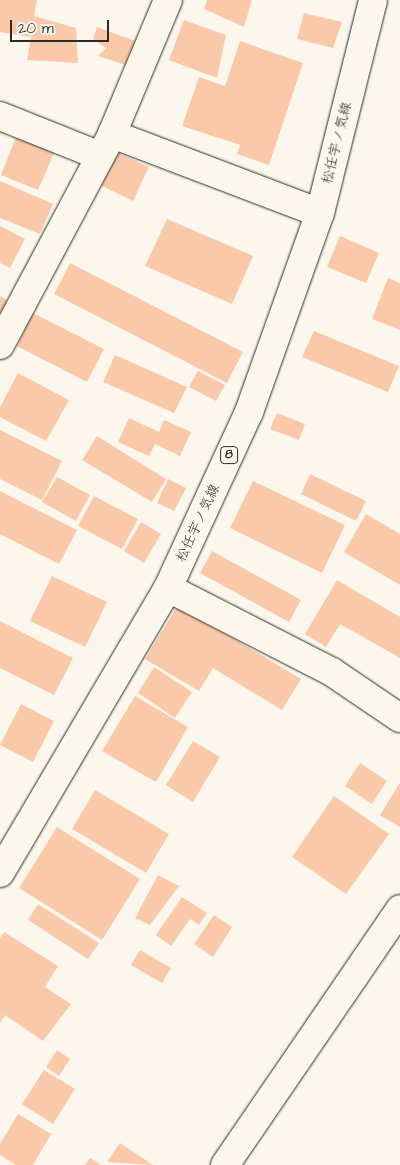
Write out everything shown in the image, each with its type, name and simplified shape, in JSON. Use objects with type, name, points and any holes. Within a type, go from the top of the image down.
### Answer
[{"type":"street","points":[[0,345],[106,145],[168,0]]},
{"type":"street","name":"松任宇ノ気線","points":[[0,873],[168,588],[249,412],[320,213],[373,0]]},
{"type":"street","points":[[0,116],[106,145],[320,213]]},
{"type":"street","points":[[168,588],[332,672],[400,718]]},
{"type":"street","points":[[225,1165],[400,909]]},
{"type":"building","points":[[0,0],[37,0],[34,16],[76,28],[78,63],[27,60],[32,31],[30,37],[0,32]]},
{"type":"building","points":[[207,0],[252,0],[244,27],[204,9]]},
{"type":"building","points":[[304,13],[342,22],[333,48],[297,39]]},
{"type":"building","points":[[184,20],[226,35],[217,78],[169,60]]},
{"type":"building","points":[[97,27],[141,43],[132,67],[98,56],[106,48],[93,39]]},
{"type":"building","points":[[240,41],[303,63],[269,165],[237,154],[240,145],[182,126],[199,77],[225,86]]},
{"type":"building","points":[[16,137],[54,153],[38,190],[1,175]]},
{"type":"building","points":[[114,151],[149,167],[133,201],[98,184]]},
{"type":"building","points":[[0,181],[53,204],[40,234],[0,218]]},
{"type":"building","points":[[167,219],[253,256],[232,304],[145,266]]},
{"type":"building","points":[[0,226],[25,239],[10,268],[0,263]]},
{"type":"building","points":[[340,236],[379,253],[366,283],[327,267]]},
{"type":"building","points":[[70,263],[243,352],[227,383],[54,294]]},
{"type":"building","points":[[388,278],[400,283],[400,330],[372,319]]},
{"type":"building","points":[[0,296],[12,304],[0,323]]},
{"type":"building","points":[[33,313],[104,349],[87,382],[17,346]]},
{"type":"building","points":[[314,331],[399,366],[388,392],[302,357]]},
{"type":"building","points":[[115,355],[187,387],[174,413],[103,382]]},
{"type":"building","points":[[198,371],[225,385],[216,401],[189,387]]},
{"type":"building","points":[[18,373],[69,400],[46,441],[0,417],[0,407]]},
{"type":"building","points":[[277,413],[305,424],[299,440],[270,429]]},
{"type":"building","points":[[129,418],[159,432],[164,420],[191,432],[180,456],[155,444],[149,456],[118,442]]},
{"type":"building","points":[[0,430],[62,461],[42,500],[0,479]]},
{"type":"building","points":[[97,436],[166,479],[152,502],[82,460]]},
{"type":"building","points":[[310,474],[366,501],[356,521],[301,494]]},
{"type":"building","points":[[57,477],[90,495],[76,521],[42,502]]},
{"type":"building","points":[[168,479],[186,488],[174,511],[157,503]]},
{"type":"building","points":[[253,481],[345,525],[322,573],[230,528]]},
{"type":"building","points":[[0,491],[77,530],[59,564],[0,534]]},
{"type":"building","points":[[94,496],[138,519],[122,549],[78,526]]},
{"type":"building","points":[[366,514],[400,534],[400,585],[344,552]]},
{"type":"building","points":[[141,522],[161,534],[144,563],[124,551]]},
{"type":"building","points":[[212,551],[301,600],[289,622],[200,573]]},
{"type":"building","points":[[52,576],[107,602],[85,647],[30,621]]},
{"type":"building","points":[[337,580],[400,617],[400,658],[340,624],[326,647],[305,634]]},
{"type":"building","points":[[178,605],[301,679],[282,710],[213,668],[199,691],[145,659]]},
{"type":"building","points":[[0,621],[73,658],[54,695],[0,668]]},
{"type":"building","points":[[154,667],[192,692],[175,718],[138,693]]},
{"type":"building","points":[[135,696],[188,727],[156,782],[102,751]]},
{"type":"building","points":[[21,704],[54,721],[33,762],[0,745]]},
{"type":"building","points":[[193,741],[220,757],[193,802],[166,785]]},
{"type":"building","points":[[360,763],[387,781],[372,804],[345,786]]},
{"type":"building","points":[[400,783],[400,827],[380,815]]},
{"type":"building","points":[[95,790],[169,834],[146,873],[72,829]]},
{"type":"building","points":[[334,796],[389,834],[346,894],[292,857]]},
{"type":"building","points":[[57,827],[140,879],[102,940],[19,888]]},
{"type":"building","points":[[158,875],[179,886],[150,925],[135,918]]},
{"type":"building","points":[[182,897],[207,913],[199,925],[190,919],[171,946],[156,935]]},
{"type":"building","points":[[38,904],[99,943],[88,959],[28,920]]},
{"type":"building","points":[[214,915],[232,927],[213,957],[194,944]]},
{"type":"building","points":[[4,932],[58,966],[45,987],[71,1004],[43,1041],[5,1015],[0,1023],[0,938]]},
{"type":"building","points":[[140,950],[171,968],[162,983],[131,965]]},
{"type":"building","points":[[57,1050],[70,1059],[59,1076],[46,1067]]},
{"type":"building","points":[[44,1070],[75,1089],[53,1124],[22,1104]]},
{"type":"building","points":[[18,1114],[51,1134],[33,1165],[16,1165],[0,1155],[0,1144]]},
{"type":"building","points":[[120,1143],[153,1165],[107,1162]]},
{"type":"building","points":[[90,1158],[101,1165],[85,1165]]}]
